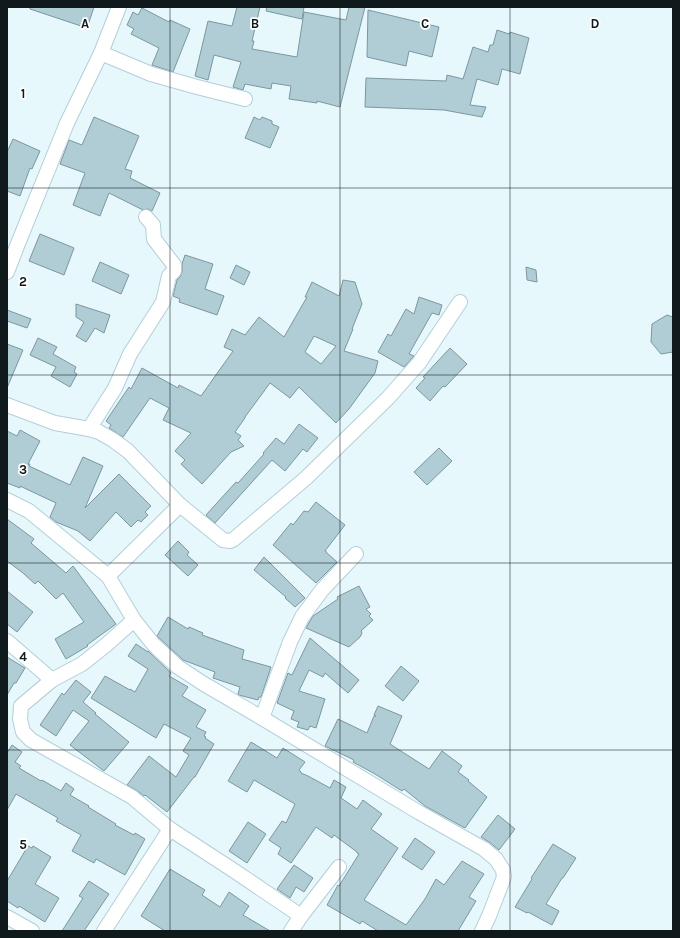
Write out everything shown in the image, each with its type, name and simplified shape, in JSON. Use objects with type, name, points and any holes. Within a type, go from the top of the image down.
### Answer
[{"type":"street","points":[[7,272],[67,123],[101,53],[119,7]]},
{"type":"street","points":[[101,53],[150,74],[245,99]]},
{"type":"street","points":[[90,429],[115,388],[130,354],[163,302],[169,276],[174,271],[174,265],[154,239],[153,225],[146,217]]},
{"type":"street","points":[[7,405],[55,424],[90,429],[113,440],[128,451],[180,505],[222,540],[230,541],[306,478],[388,398],[419,363],[460,302]]},
{"type":"street","points":[[7,398],[55,424]]},
{"type":"street","points":[[7,500],[29,511],[108,576],[134,620],[154,645],[178,667],[210,688],[420,813],[484,849],[496,859],[504,877],[482,931]]},
{"type":"street","points":[[108,576],[180,505]]},
{"type":"street","points":[[262,718],[290,642],[302,617],[322,590],[356,554]]},
{"type":"street","points":[[134,620],[82,664],[52,680],[22,706],[20,719],[23,732],[31,740],[132,797],[170,829],[301,916]]},
{"type":"street","points":[[7,641],[52,680]]},
{"type":"street","points":[[104,931],[170,829]]},
{"type":"street","points":[[291,931],[339,867]]},
{"type":"street","points":[[7,917],[32,931]]},
{"type":"building","points":[[30,7],[94,7],[87,28],[30,9]]},
{"type":"building","points":[[237,7],[260,7],[252,41],[254,41],[252,49],[297,57],[304,12],[346,20],[349,7],[365,7],[340,107],[317,101],[317,103],[289,99],[291,86],[272,83],[271,89],[245,84],[243,90],[233,87],[241,62],[214,55],[208,80],[195,76],[208,21],[232,26]]},
{"type":"building","points":[[267,7],[304,7],[302,19],[266,11]]},
{"type":"building","points":[[142,8],[169,22],[170,20],[190,29],[173,72],[152,65],[159,48],[131,34],[134,29],[127,25],[133,12],[138,15]]},
{"type":"building","points":[[368,10],[439,27],[432,57],[409,51],[406,66],[367,57]]},
{"type":"building","points":[[497,30],[509,34],[510,32],[529,38],[520,74],[502,69],[498,85],[477,79],[470,105],[486,107],[482,117],[444,110],[365,107],[366,78],[446,81],[447,75],[463,79],[473,47],[488,52],[490,45],[493,45]]},
{"type":"building","points":[[94,117],[139,136],[125,169],[132,171],[130,178],[160,193],[152,211],[148,209],[143,210],[109,193],[100,216],[73,205],[85,173],[60,164],[69,140],[82,145]]},
{"type":"building","points":[[254,117],[260,120],[262,117],[272,121],[272,124],[279,127],[270,148],[245,138]]},
{"type":"building","points":[[13,139],[40,151],[32,169],[30,168],[20,196],[7,191],[7,152]]},
{"type":"building","points":[[40,234],[74,248],[64,275],[29,261]]},
{"type":"building","points":[[185,255],[213,264],[205,289],[224,296],[217,315],[179,302],[180,299],[173,296],[177,280],[182,272],[182,264]]},
{"type":"building","points":[[100,262],[129,275],[121,294],[92,281]]},
{"type":"building","points":[[236,265],[250,272],[244,285],[230,278]]},
{"type":"building","points":[[526,267],[536,270],[537,282],[527,280]]},
{"type":"building","points":[[343,280],[355,282],[362,304],[344,351],[378,361],[375,373],[349,409],[336,423],[299,387],[290,398],[270,383],[235,432],[241,436],[238,440],[244,446],[231,452],[202,484],[181,464],[185,460],[175,451],[191,433],[163,420],[169,408],[150,398],[123,437],[109,428],[111,425],[106,421],[129,387],[131,389],[142,368],[178,388],[179,385],[201,396],[233,351],[224,347],[232,329],[245,335],[259,317],[284,337],[307,297],[305,297],[312,282],[339,296]],"holes":[[[314,336],[336,346],[321,364],[305,352]]]},
{"type":"building","points":[[419,297],[442,305],[439,315],[432,313],[409,354],[414,356],[404,367],[378,352],[388,334],[391,336],[406,309],[414,314]]},
{"type":"building","points":[[76,304],[110,315],[104,333],[95,328],[86,342],[76,336],[84,322],[76,317]]},
{"type":"building","points":[[7,310],[31,319],[27,328],[7,321]]},
{"type":"building","points":[[667,315],[673,317],[673,352],[661,354],[651,342],[652,324]]},
{"type":"building","points":[[38,338],[57,347],[53,354],[76,367],[74,372],[77,374],[70,387],[51,376],[56,367],[30,355]]},
{"type":"building","points":[[7,344],[23,350],[7,388]]},
{"type":"building","points":[[450,348],[467,364],[445,387],[443,386],[430,401],[416,388],[425,378],[423,377]]},
{"type":"building","points":[[299,424],[318,438],[307,452],[303,449],[285,471],[272,460],[215,523],[206,515],[236,482],[238,483],[276,438],[284,444]]},
{"type":"building","points":[[20,430],[40,441],[28,464],[30,464],[29,466],[70,485],[83,457],[103,466],[85,508],[119,474],[151,506],[145,512],[148,515],[141,522],[138,520],[131,527],[116,512],[90,541],[78,531],[56,522],[50,517],[56,503],[20,486],[20,488],[7,483],[7,431],[17,436]]},
{"type":"building","points":[[439,448],[452,461],[427,485],[414,472]]},
{"type":"building","points":[[316,502],[345,525],[325,551],[337,562],[316,583],[273,545],[291,523],[293,525],[304,511],[308,512]]},
{"type":"building","points":[[7,519],[34,539],[31,543],[66,573],[73,566],[116,624],[87,645],[88,646],[66,659],[55,639],[84,622],[63,593],[56,599],[38,581],[35,584],[7,561]]},
{"type":"building","points":[[178,541],[189,552],[187,555],[198,565],[188,576],[165,555]]},
{"type":"building","points":[[264,557],[305,598],[295,607],[285,598],[286,597],[254,570]]},
{"type":"building","points":[[359,586],[370,607],[366,609],[371,614],[369,616],[373,620],[361,631],[362,633],[360,637],[349,647],[306,628],[313,616],[338,599],[337,597]]},
{"type":"building","points":[[7,591],[33,612],[17,632],[7,624]]},
{"type":"building","points":[[168,617],[188,629],[189,627],[203,633],[202,635],[244,650],[242,659],[271,667],[261,697],[259,697],[258,700],[239,695],[240,687],[213,678],[215,672],[183,660],[157,636]]},
{"type":"building","points":[[310,638],[359,680],[348,693],[325,673],[323,677],[309,670],[299,691],[325,699],[316,728],[310,726],[308,730],[297,727],[299,722],[291,719],[294,711],[277,703],[288,673],[292,675]]},
{"type":"building","points":[[136,644],[148,651],[171,673],[169,676],[188,687],[182,696],[206,710],[196,727],[206,732],[204,736],[206,737],[205,738],[214,744],[195,777],[167,812],[145,795],[144,796],[127,785],[149,756],[176,777],[189,755],[183,751],[191,738],[164,724],[156,738],[91,698],[105,676],[135,692],[148,669],[128,656]]},
{"type":"building","points":[[7,657],[25,668],[7,695]]},
{"type":"building","points":[[401,666],[419,681],[403,701],[385,686]]},
{"type":"building","points":[[76,680],[91,692],[83,702],[129,742],[104,771],[70,745],[89,721],[73,710],[56,736],[40,725],[62,693],[64,695]]},
{"type":"building","points":[[378,706],[402,716],[390,744],[429,769],[442,751],[462,766],[458,772],[487,797],[465,828],[425,806],[404,789],[402,791],[353,762],[354,760],[325,746],[338,719],[367,733],[374,716],[376,716],[374,715]]},
{"type":"building","points":[[251,742],[277,758],[283,748],[305,762],[299,770],[301,773],[330,788],[334,780],[346,787],[341,798],[357,809],[363,800],[382,814],[371,829],[398,848],[364,900],[406,925],[425,899],[436,879],[444,885],[462,861],[484,874],[469,897],[476,901],[458,931],[378,931],[362,921],[360,924],[327,905],[338,885],[339,886],[359,854],[334,835],[332,838],[316,827],[291,863],[278,854],[281,848],[269,840],[282,821],[286,823],[295,804],[254,780],[247,792],[228,781]]},
{"type":"building","points":[[12,745],[22,752],[15,762],[21,766],[19,768],[61,791],[66,783],[74,789],[70,795],[116,824],[115,825],[134,835],[135,833],[145,839],[125,875],[96,859],[94,863],[72,851],[81,835],[56,821],[58,818],[16,794],[7,810],[7,753]]},
{"type":"building","points":[[498,815],[515,829],[499,850],[481,837]]},
{"type":"building","points":[[248,822],[266,834],[247,863],[229,851]]},
{"type":"building","points":[[415,838],[435,852],[422,870],[402,857]]},
{"type":"building","points":[[553,844],[576,858],[546,904],[559,911],[552,925],[515,907],[532,879],[531,878]]},
{"type":"building","points":[[28,846],[32,848],[33,846],[51,857],[35,884],[59,898],[45,922],[19,906],[18,908],[7,901],[7,881]]},
{"type":"building","points":[[294,865],[313,878],[304,892],[296,887],[290,898],[277,889]]},
{"type":"building","points":[[170,869],[205,890],[202,895],[220,907],[229,892],[249,906],[243,915],[270,931],[165,931],[141,916]]},
{"type":"building","points":[[89,881],[109,894],[84,931],[62,931],[83,898],[79,896]]}]
